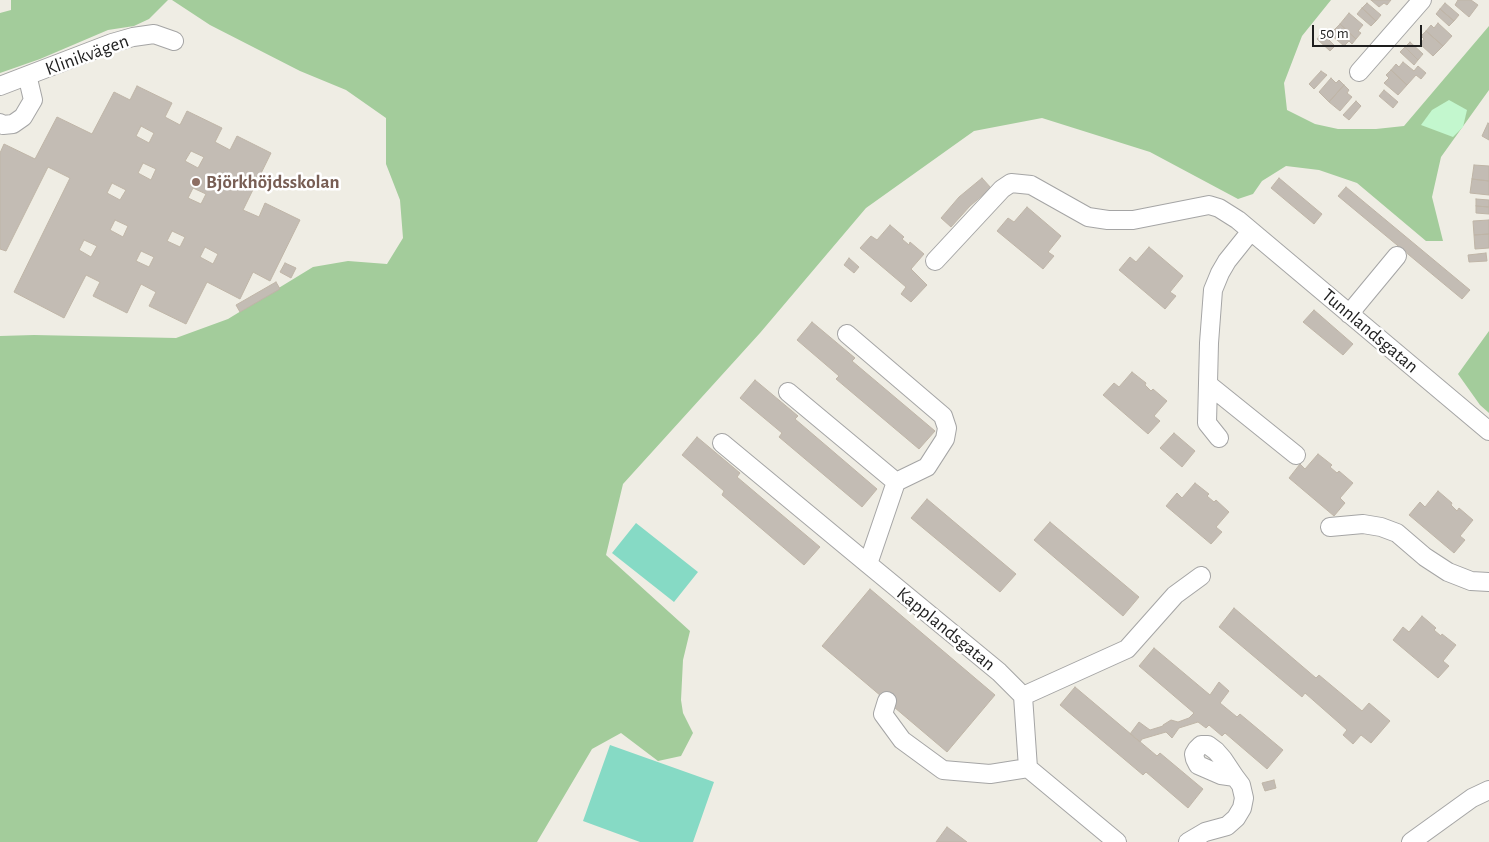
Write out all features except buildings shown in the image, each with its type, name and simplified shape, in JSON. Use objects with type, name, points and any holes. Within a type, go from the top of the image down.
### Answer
[{"type":"street","points":[[1359,72],[1422,0]]},
{"type":"street","name":"Klinikvägen","points":[[0,86],[26,78],[112,43],[144,34],[154,34],[174,41]]},
{"type":"street","points":[[0,123],[3,125],[13,124],[23,117],[32,100],[29,83],[26,78]]},
{"type":"street","name":"Tunnlandsgatan","points":[[935,262],[1002,189],[1011,183],[1031,185],[1088,217],[1108,220],[1133,220],[1208,204],[1225,211],[1251,231],[1489,431]]},
{"type":"street","points":[[1219,438],[1207,423],[1209,340],[1213,290],[1227,261],[1251,231]]},
{"type":"street","points":[[1349,314],[1397,256]]},
{"type":"street","points":[[847,334],[943,416],[947,428],[945,439],[927,467],[896,482],[868,564]]},
{"type":"street","points":[[1209,385],[1296,455]]},
{"type":"street","points":[[788,392],[896,482]]},
{"type":"street","name":"Kapplandsgatan","points":[[722,443],[999,672],[1023,696]]},
{"type":"street","points":[[1330,526],[1363,524],[1381,527],[1398,533],[1425,557],[1448,572],[1472,580],[1489,582]]},
{"type":"street","points":[[1117,842],[1028,768],[1023,696],[1127,649],[1175,595],[1200,576]]},
{"type":"street","points":[[887,701],[883,714],[902,740],[943,770],[990,774],[1028,768]]},
{"type":"street","points":[[1188,842],[1205,832],[1227,826],[1236,818],[1242,808],[1244,798],[1241,786],[1235,777]]},
{"type":"street","points":[[1411,842],[1472,798],[1489,790]]},
{"type":"green space","points":[[11,0],[168,0],[149,19],[134,26],[108,30],[40,59],[0,73],[0,13],[11,10]]},
{"type":"green space","points":[[172,0],[1331,0],[1302,36],[1284,83],[1287,110],[1315,124],[1338,129],[1376,129],[1404,126],[1489,26],[1489,90],[1441,157],[1432,197],[1443,241],[1426,241],[1357,183],[1319,170],[1286,166],[1262,181],[1253,194],[1238,199],[1150,152],[1042,118],[974,131],[866,208],[760,333],[623,484],[606,555],[690,631],[683,660],[681,700],[683,713],[693,733],[681,756],[658,761],[621,733],[592,749],[537,842],[0,842],[0,336],[176,338],[228,319],[313,267],[348,261],[387,264],[403,238],[400,200],[386,164],[386,118],[346,90],[300,71],[210,25]]},
{"type":"green space","points":[[1449,100],[1467,110],[1463,127],[1453,137],[1421,125],[1432,110]]},
{"type":"green space","points":[[1489,331],[1489,413],[1480,405],[1458,374]]},
{"type":"green space","points":[[636,523],[698,572],[674,602],[612,553]]},
{"type":"green space","points":[[610,745],[714,782],[693,842],[640,842],[583,821]]},
{"type":"place","name":"Björkhöjdsskolan","points":[[196,182]]}]
